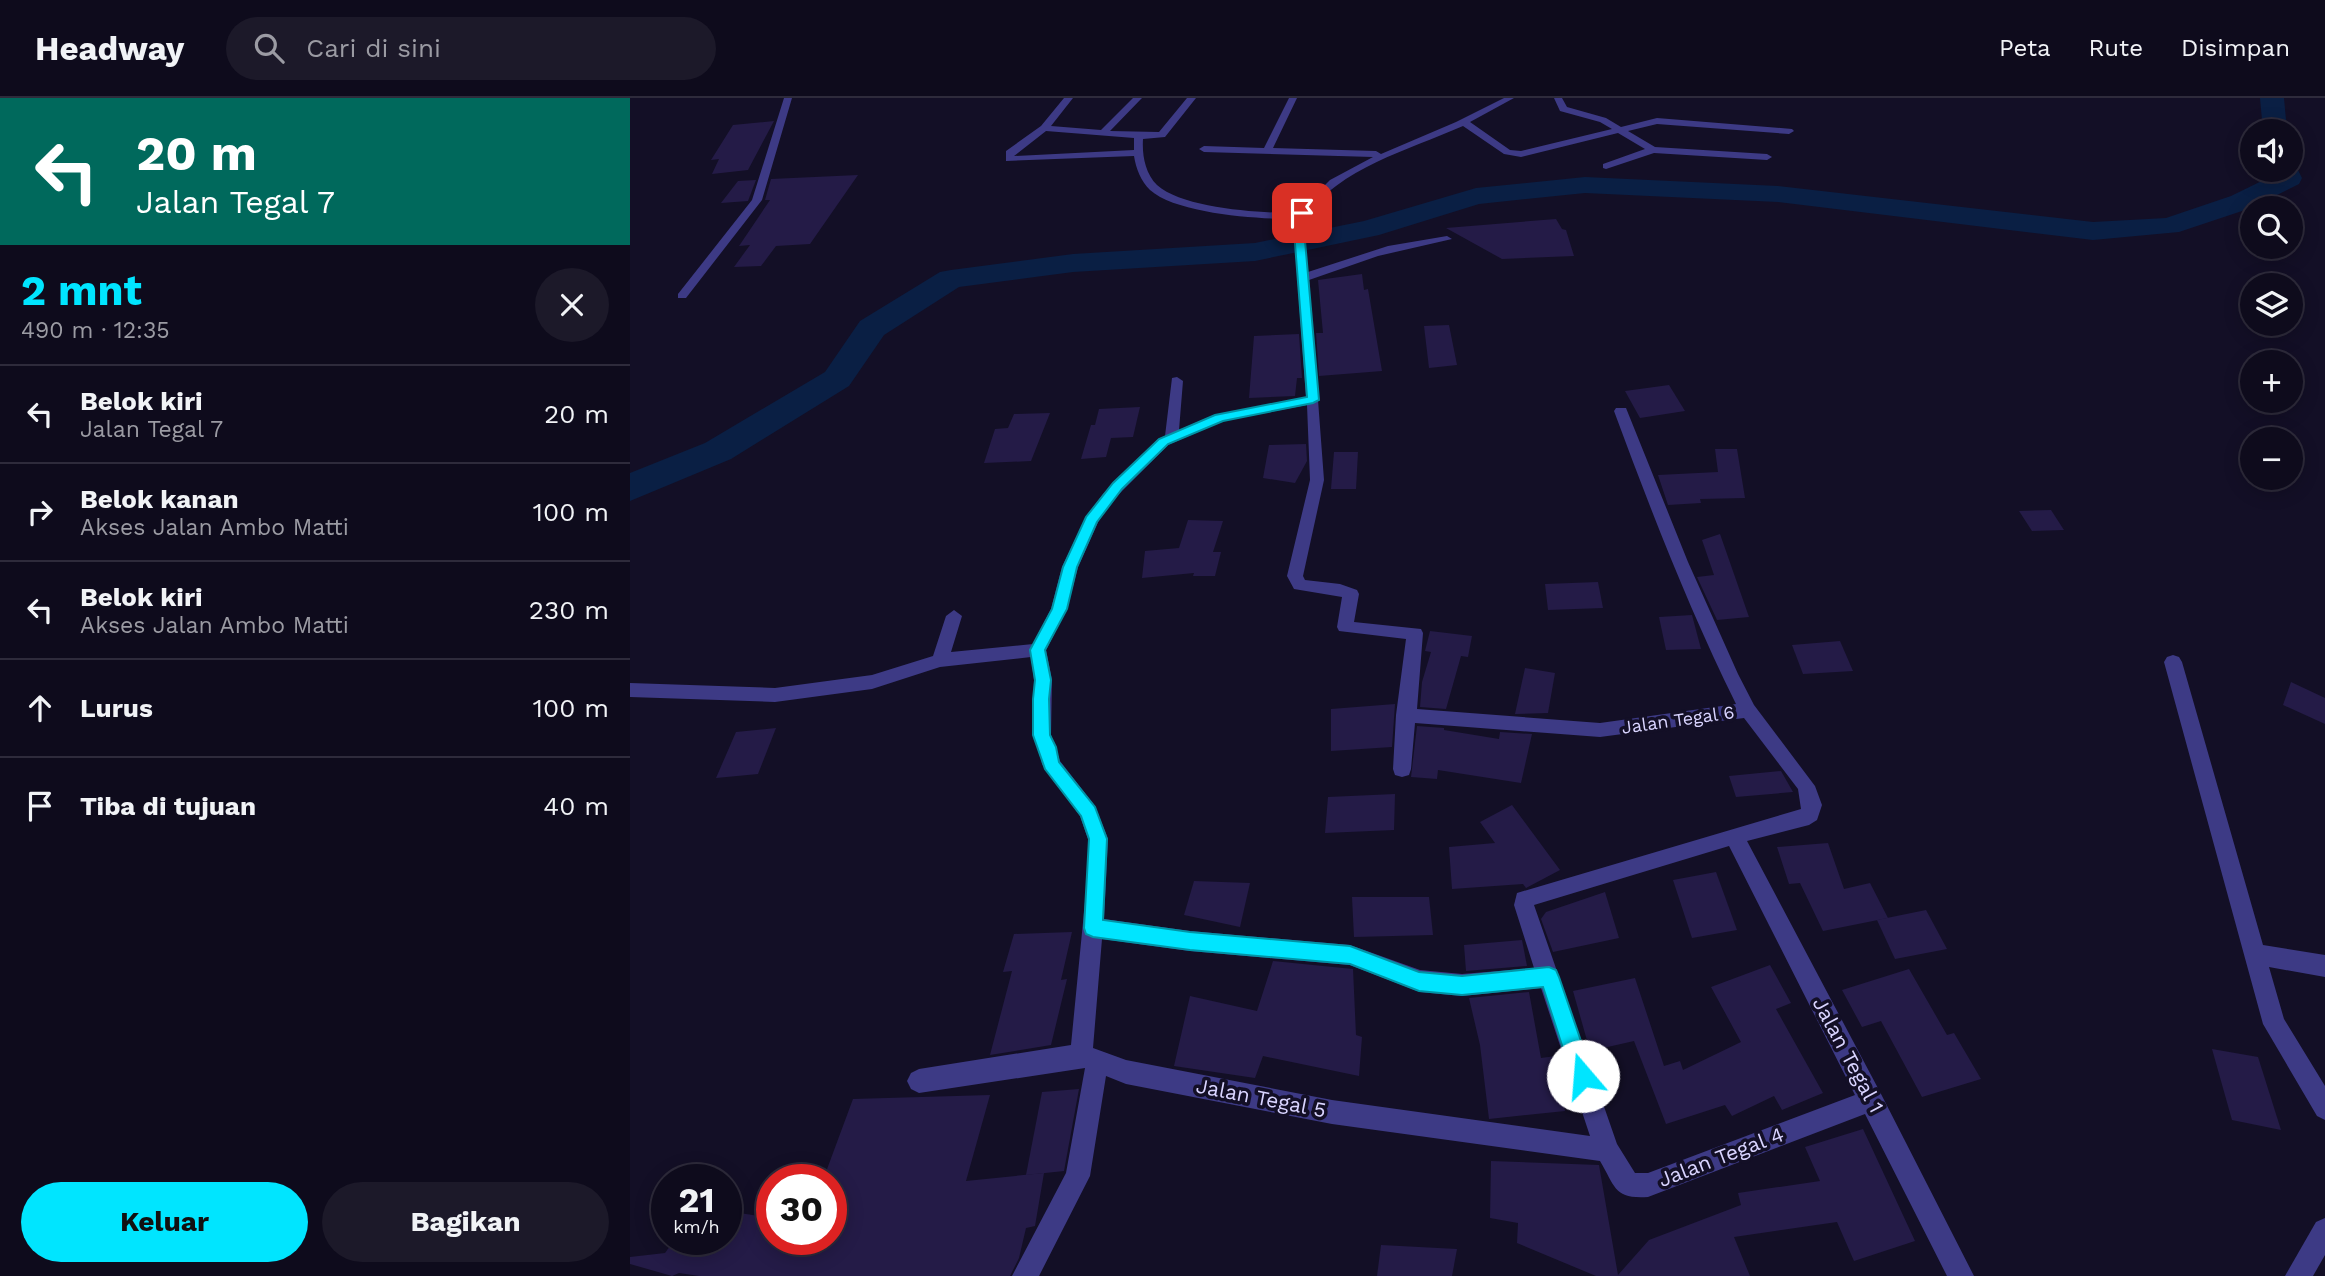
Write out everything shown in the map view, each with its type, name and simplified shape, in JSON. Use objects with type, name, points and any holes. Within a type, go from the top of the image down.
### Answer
[{"type":"street","points":[[682,296],[757,200],[788,98]]},
{"type":"street","points":[[1069,98],[1044,128],[1009,153],[1010,159],[1137,153]]},
{"type":"street","points":[[1103,133],[1138,98]]},
{"type":"street","points":[[1044,128],[1139,136],[1162,135],[1192,98]]},
{"type":"street","points":[[1267,151],[1293,98]]},
{"type":"street","points":[[1402,769],[1405,715],[1411,690],[1415,633],[1345,627],[1351,594],[1300,585],[1297,582],[1295,571],[1299,565],[1317,480],[1298,218],[1330,182],[1510,98]]},
{"type":"street","points":[[1558,98],[1563,109],[1603,120],[1653,150]]},
{"type":"street","points":[[1462,121],[1513,154],[1529,153],[1657,121],[1789,131]]},
{"type":"street","points":[[1139,136],[1137,159],[1152,187],[1207,209],[1239,215],[1300,216]]},
{"type":"street","points":[[1204,149],[1383,155]]},
{"type":"street","points":[[1606,166],[1653,150],[1767,157]]},
{"type":"street","points":[[1303,278],[1364,255],[1413,242],[1447,239]]},
{"type":"street","points":[[1172,436],[1177,381]]},
{"type":"street","points":[[1025,1276],[1078,1176],[1089,1059],[1098,839],[1088,812],[1051,764],[1048,747],[1042,735],[1043,680],[1038,650],[1059,609],[1070,567],[1091,521],[1121,482],[1172,436],[1219,418],[1313,400]]},
{"type":"street","points":[[1621,411],[1649,490],[1725,666],[1748,710]]},
{"type":"street","points":[[940,660],[954,616]]},
{"type":"street","points":[[630,690],[775,695],[872,682],[940,660],[1038,650]]},
{"type":"street","points":[[2173,662],[2274,1024],[2325,1108]]},
{"type":"street","name":"Jalan Tegal 6","points":[[1405,715],[1600,730],[1748,710],[1806,786],[1812,805],[1810,814],[1802,819],[1734,836]]},
{"type":"street","name":"Jalan Tegal 4","points":[[1734,836],[1524,900],[1607,1150],[1629,1186],[1639,1188],[1872,1100]]},
{"type":"street","name":"Jalan Tegal 1","points":[[1734,836],[1961,1276]]},
{"type":"street","points":[[1093,928],[1190,941],[1350,955],[1419,981],[1462,985],[1549,977]]},
{"type":"street","points":[[2255,954],[2325,966]]},
{"type":"street","name":"Jalan Tegal 5","points":[[919,1080],[1089,1059],[1126,1072],[1332,1112],[1607,1150]]},
{"type":"street","points":[[2298,1276],[2325,1231]]},
{"type":"building","points":[[774,121],[748,170],[712,174],[719,159],[711,160],[733,125]]},
{"type":"building","points":[[858,175],[810,244],[776,246],[761,266],[734,267],[750,245],[739,246],[770,200],[765,200],[771,179]]},
{"type":"building","points":[[756,180],[748,201],[721,203],[738,181]]},
{"type":"building","points":[[1556,219],[1562,229],[1566,230],[1574,256],[1502,259],[1446,228]]},
{"type":"building","points":[[1362,274],[1364,290],[1368,289],[1382,371],[1319,376],[1316,333],[1323,333],[1318,280]]},
{"type":"building","points":[[1449,325],[1457,365],[1429,368],[1424,326]]},
{"type":"building","points":[[1299,334],[1302,378],[1297,378],[1295,396],[1249,398],[1254,336]]},
{"type":"building","points":[[1669,385],[1685,411],[1640,418],[1625,391]]},
{"type":"building","points":[[1140,407],[1133,437],[1111,438],[1106,457],[1081,459],[1091,425],[1095,425],[1099,409]]},
{"type":"building","points":[[1050,413],[1031,461],[984,463],[995,429],[1008,428],[1014,414]]},
{"type":"building","points":[[1306,444],[1307,461],[1295,483],[1263,478],[1269,445]]},
{"type":"building","points":[[1715,449],[1737,449],[1745,498],[1700,499],[1701,503],[1668,505],[1658,475],[1718,472]]},
{"type":"building","points":[[1334,452],[1358,452],[1356,489],[1331,489]]},
{"type":"building","points":[[2051,510],[2064,530],[2032,531],[2019,511]]},
{"type":"building","points":[[1188,520],[1223,521],[1213,552],[1221,552],[1215,576],[1193,576],[1194,573],[1142,578],[1145,551],[1179,548]]},
{"type":"building","points":[[1720,534],[1749,617],[1717,620],[1697,577],[1714,575],[1702,540]]},
{"type":"building","points":[[1598,582],[1603,608],[1548,610],[1545,584]]},
{"type":"building","points":[[1692,615],[1701,649],[1666,650],[1659,617]]},
{"type":"building","points":[[1430,631],[1472,636],[1468,657],[1461,656],[1446,709],[1420,707],[1422,682],[1431,652],[1425,651]]},
{"type":"building","points":[[1840,641],[1853,671],[1803,674],[1792,645]]},
{"type":"building","points":[[1525,668],[1555,673],[1548,713],[1515,714]]},
{"type":"building","points":[[2291,682],[2325,698],[2325,724],[2283,705]]},
{"type":"building","points":[[1395,704],[1392,747],[1331,751],[1331,709]]},
{"type":"building","points":[[1417,726],[1444,728],[1499,739],[1500,732],[1532,734],[1521,783],[1438,770],[1437,779],[1411,777]]},
{"type":"building","points":[[776,728],[758,774],[716,778],[736,732]]},
{"type":"building","points":[[1781,771],[1793,792],[1736,797],[1729,776]]},
{"type":"building","points":[[1395,794],[1394,830],[1325,833],[1328,797]]},
{"type":"building","points":[[1512,805],[1560,870],[1526,888],[1523,884],[1452,889],[1449,847],[1495,843],[1480,822]]},
{"type":"building","points":[[1828,843],[1844,889],[1870,883],[1888,918],[1823,931],[1800,883],[1789,884],[1777,847]]},
{"type":"building","points":[[1716,872],[1737,930],[1692,938],[1673,880]]},
{"type":"building","points":[[1194,881],[1250,883],[1240,927],[1184,915]]},
{"type":"building","points":[[1605,892],[1619,938],[1553,952],[1541,919],[1546,912]]},
{"type":"building","points":[[1352,897],[1429,897],[1433,935],[1354,937]]},
{"type":"building","points":[[1926,910],[1947,949],[1895,959],[1877,920]]},
{"type":"building","points":[[1072,932],[1061,980],[1067,979],[1051,1045],[990,1055],[1012,971],[1003,972],[1014,934]]},
{"type":"building","points":[[1522,940],[1527,966],[1466,971],[1464,945]]},
{"type":"building","points":[[1273,961],[1353,969],[1356,1035],[1362,1037],[1359,1076],[1263,1056],[1255,1078],[1174,1066],[1190,996],[1257,1011]]},
{"type":"building","points":[[1770,965],[1791,1003],[1776,1009],[1823,1093],[1782,1110],[1774,1096],[1732,1116],[1725,1105],[1666,1124],[1634,1041],[1590,1051],[1573,991],[1635,978],[1664,1066],[1680,1061],[1683,1070],[1741,1042],[1711,987]]},
{"type":"building","points":[[1909,969],[1947,1035],[1954,1033],[1981,1079],[1922,1097],[1881,1021],[1862,1027],[1842,990]]},
{"type":"building","points":[[1529,992],[1541,1058],[1556,1056],[1565,1111],[1489,1119],[1480,1045],[1469,998]]},
{"type":"building","points":[[2212,1049],[2258,1057],[2281,1130],[2232,1120]]},
{"type":"building","points":[[1079,1089],[1064,1171],[1026,1175],[1042,1092]]},
{"type":"building","points":[[990,1095],[966,1181],[1044,1173],[1035,1226],[1026,1228],[1019,1258],[1010,1276],[699,1276],[679,1273],[672,1276],[630,1264],[630,1257],[651,1255],[742,1255],[742,1213],[756,1216],[756,1255],[847,1255],[847,1164],[829,1164],[853,1099]]},
{"type":"building","points":[[1863,1129],[1915,1241],[1854,1261],[1837,1222],[1734,1237],[1750,1276],[1596,1276],[1517,1243],[1518,1223],[1490,1218],[1491,1161],[1599,1165],[1618,1275],[1649,1240],[1741,1205],[1738,1193],[1820,1181],[1805,1147]]},
{"type":"building","points":[[1381,1245],[1457,1249],[1452,1276],[1377,1276]]},
{"type":"waterway","points":[[2272,98],[2274,119]]},
{"type":"waterway","points":[[630,488],[718,451],[837,379],[872,328],[951,279],[1073,263],[1255,252],[1369,229],[1476,196],[1585,185],[1778,194],[2093,231],[2169,226],[2241,202],[2281,182]]},
{"type":"route","points":[[1302,213],[1298,218],[1301,231],[1300,258],[1307,301],[1308,361],[1313,400],[1219,418],[1163,442],[1128,475],[1091,521],[1070,567],[1059,609],[1038,650],[1043,680],[1042,735],[1048,747],[1051,764],[1088,812],[1098,839],[1093,928],[1190,941],[1350,955],[1419,981],[1462,985],[1549,977],[1583,1076]]}]
